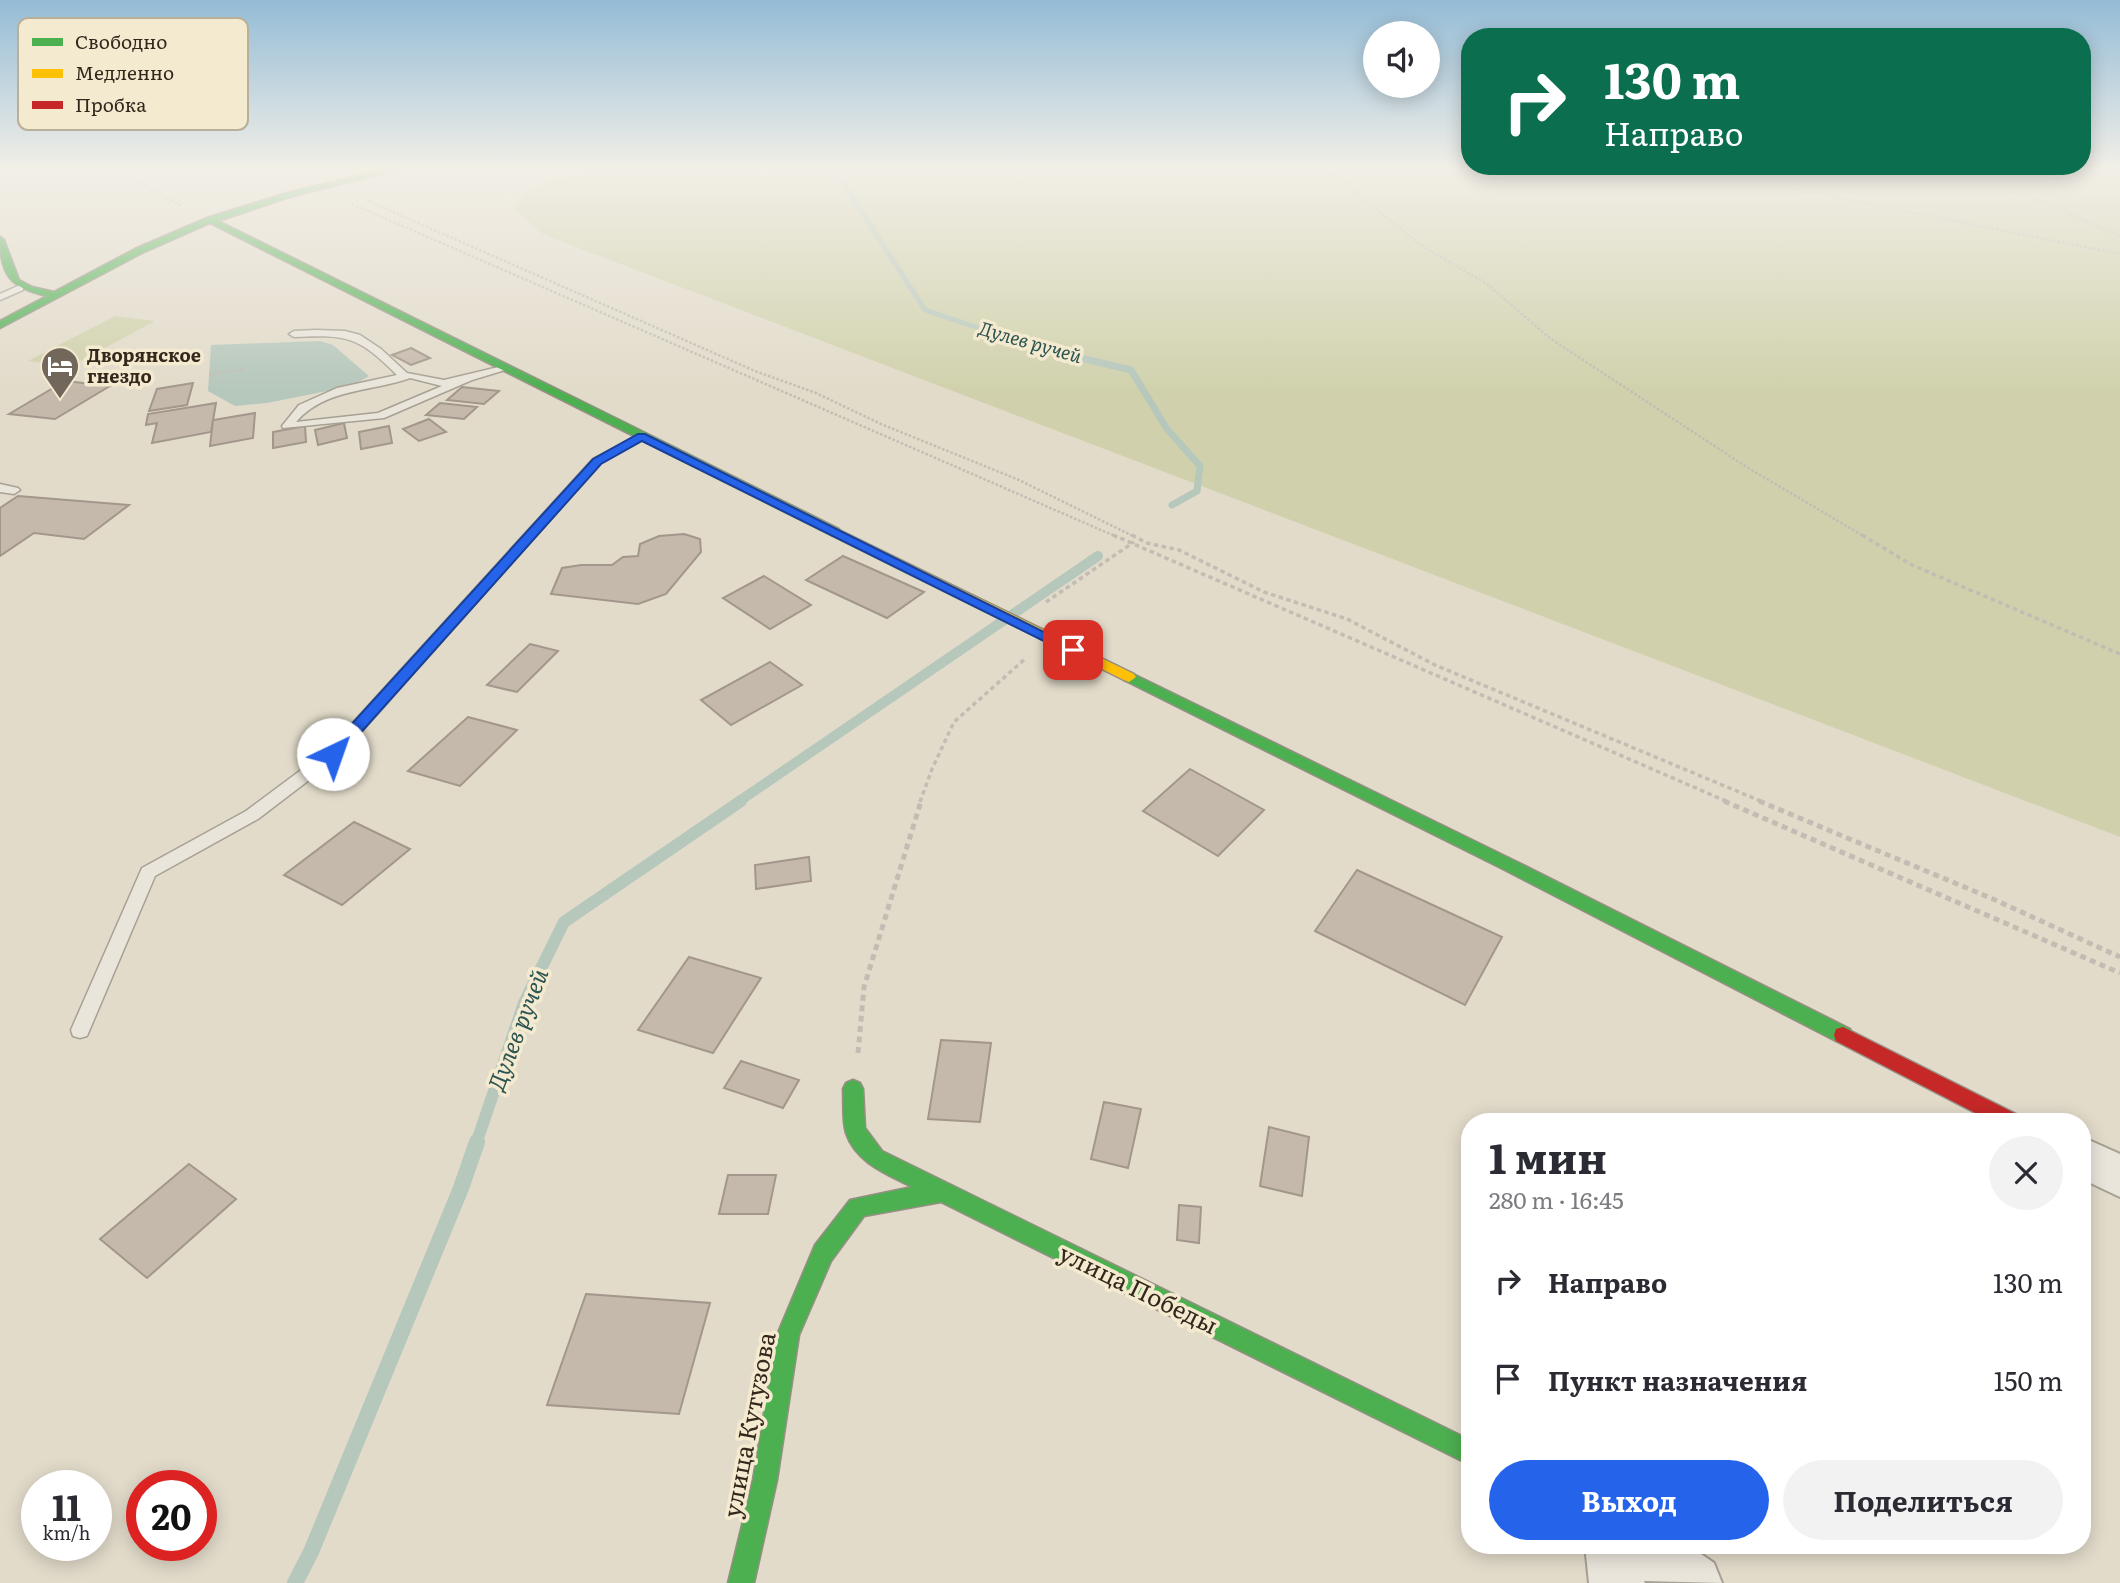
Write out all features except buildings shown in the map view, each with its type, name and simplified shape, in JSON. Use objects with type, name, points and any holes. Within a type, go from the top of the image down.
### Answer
[{"type":"street","points":[[1,243],[11,278],[20,288],[57,295]]},
{"type":"street","points":[[0,325],[161,243]]},
{"type":"street","points":[[257,243],[642,437],[1507,864],[1995,1113]]},
{"type":"street","name":"улица Победы","points":[[853,1088],[855,1131],[875,1157],[940,1192],[1461,1449]]},
{"type":"street","points":[[2091,1162],[2120,1176]]},
{"type":"street","name":"улица Кутузова","points":[[741,1583],[765,1480],[788,1335],[823,1253],[858,1207],[940,1192]]},
{"type":"street","points":[[1613,1554],[1617,1583]]},
{"type":"street","points":[[1654,1554],[1694,1583]]},
{"type":"lane","points":[[0,297],[20,288]]},
{"type":"lane","points":[[294,334],[336,331],[365,339],[405,377]]},
{"type":"lane","points":[[468,378],[380,416],[288,426],[303,407],[341,390],[375,385],[410,375],[444,383],[507,368]]},
{"type":"lane","points":[[80,1030],[148,872],[252,815],[333,754],[597,461],[642,437]]},
{"type":"lane","points":[[0,488],[14,490]]},
{"type":"path","points":[[443,243],[2120,973]]},
{"type":"path","points":[[463,243],[755,371],[817,393],[881,424],[1019,480],[1139,538],[1179,551],[1264,592],[1347,619],[1435,665],[1969,889],[2120,957]]},
{"type":"path","points":[[1418,243],[1487,284],[1551,339],[1745,466],[1912,565],[2120,654]]},
{"type":"path","points":[[2064,243],[2120,254]]},
{"type":"path","points":[[209,375],[244,369]]},
{"type":"path","points":[[1045,604],[1139,538]]},
{"type":"path","points":[[853,1088],[864,987],[908,838],[932,769],[954,722],[1049,638]]},
{"type":"green space","points":[[565,243],[2120,243],[2120,837]]},
{"type":"green space","points":[[115,316],[155,321],[71,366],[28,361]]},
{"type":"shaded area","points":[[320,341],[333,345],[369,376],[352,386],[267,403],[235,406],[208,391],[211,345]]},
{"type":"waterway","name":"Дулев ручей","points":[[882,243],[925,310],[984,330]]},
{"type":"waterway","name":"Дулев ручей","points":[[984,330],[1039,348],[1131,370],[1167,429],[1200,466],[1197,491],[1172,505]]},
{"type":"waterway","name":"Дулев ручей","points":[[738,802],[1098,556]]},
{"type":"waterway","name":"Дулев ручей","points":[[476,1144],[524,1003],[564,922],[741,801]]},
{"type":"waterway","name":"Дулев ручей","points":[[295,1583],[311,1552],[461,1188],[477,1142]]},
{"type":"traffic: fast","points":[[1,243],[15,281],[29,289],[57,295]]},
{"type":"traffic: fast","points":[[0,325],[156,243]]},
{"type":"traffic: fast","points":[[256,243],[835,532]]},
{"type":"traffic: fast","points":[[1129,677],[1507,864],[1843,1035]]},
{"type":"traffic: fast","points":[[853,1089],[855,1131],[875,1158],[1461,1449]]},
{"type":"traffic: fast","points":[[741,1583],[765,1480],[788,1335],[823,1253],[858,1207],[940,1192]]},
{"type":"traffic: slow","points":[[835,532],[1129,677]]},
{"type":"traffic: jam","points":[[1843,1035],[1995,1113]]},
{"type":"place","name":"Дворянское гнездо","points":[[60,400]]},
{"type":"route","points":[[333,754],[597,461],[642,437],[1073,650]]}]
